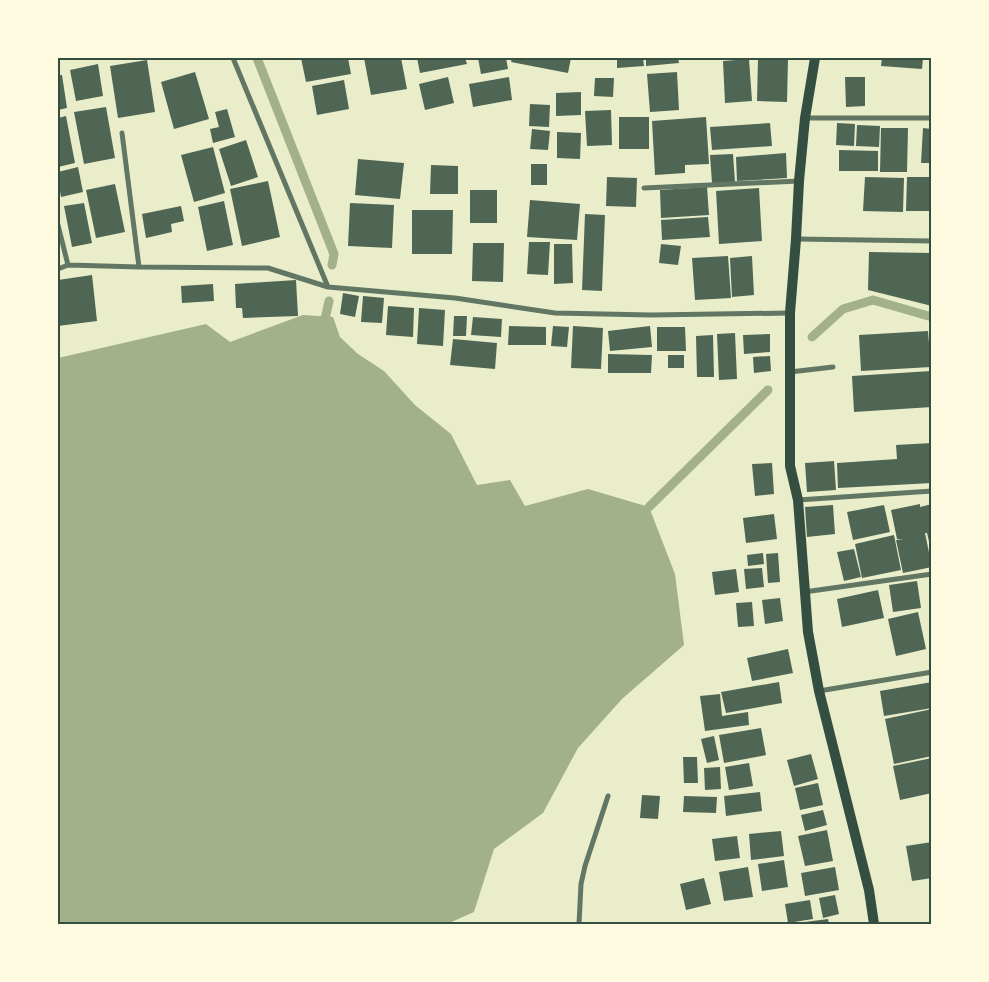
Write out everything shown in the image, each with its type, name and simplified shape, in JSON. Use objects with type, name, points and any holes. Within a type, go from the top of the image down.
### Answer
[{"type":"main road","points":[[815,58],[805,118],[790,313],[790,466],[798,500],[808,632],[819,691],[869,890],[874,924]]},
{"type":"street","points":[[233,58],[328,287]]},
{"type":"street","points":[[805,118],[932,118]]},
{"type":"street","points":[[122,134],[139,267]]},
{"type":"street","points":[[644,188],[799,181]]},
{"type":"street","points":[[58,225],[68,265]]},
{"type":"street","points":[[796,238],[932,241]]},
{"type":"street","points":[[58,269],[68,265],[268,268],[328,287],[455,298],[554,313],[650,315],[790,313]]},
{"type":"street","points":[[790,372],[833,368]]},
{"type":"street","points":[[798,500],[932,490]]},
{"type":"street","points":[[804,592],[932,574]]},
{"type":"street","points":[[819,691],[932,672]]},
{"type":"street","points":[[579,924],[580,884],[608,796]]},
{"type":"shaded area","points":[[303,315],[333,317],[340,337],[358,354],[384,371],[415,405],[451,434],[477,485],[510,480],[525,506],[588,489],[649,507],[675,574],[684,645],[622,699],[578,748],[543,813],[494,849],[474,912],[447,924],[58,924],[58,358],[206,324],[230,342]]},
{"type":"building","points":[[301,58],[348,58],[351,74],[306,82]]},
{"type":"building","points":[[364,58],[401,58],[407,89],[371,95]]},
{"type":"building","points":[[417,58],[465,58],[467,64],[420,73]]},
{"type":"building","points":[[478,58],[506,58],[508,69],[481,74]]},
{"type":"building","points":[[512,58],[571,58],[568,73],[511,62]]},
{"type":"building","points":[[617,58],[643,58],[644,66],[617,68]]},
{"type":"building","points":[[646,58],[678,58],[679,63],[646,66]]},
{"type":"building","points":[[758,58],[788,59],[787,102],[757,101]]},
{"type":"building","points":[[882,58],[923,58],[922,69],[881,66]]},
{"type":"building","points":[[749,59],[752,101],[725,103],[723,61]]},
{"type":"building","points":[[147,60],[155,112],[118,118],[110,66]]},
{"type":"building","points":[[98,64],[103,96],[76,101],[70,70]]},
{"type":"building","points":[[195,72],[209,119],[174,129],[161,82]]},
{"type":"building","points":[[677,72],[679,110],[650,112],[647,74]]},
{"type":"building","points":[[58,75],[62,75],[67,108],[58,110]]},
{"type":"building","points":[[448,77],[454,103],[425,110],[419,84]]},
{"type":"building","points":[[509,77],[512,100],[473,107],[469,84]]},
{"type":"building","points":[[845,77],[865,77],[865,106],[846,107]]},
{"type":"building","points":[[595,78],[614,78],[613,97],[594,96]]},
{"type":"building","points":[[344,80],[349,109],[317,115],[312,86]]},
{"type":"building","points":[[581,92],[581,115],[556,116],[556,93]]},
{"type":"building","points":[[530,104],[550,105],[549,127],[529,126]]},
{"type":"building","points":[[106,107],[115,158],[84,164],[74,112]]},
{"type":"building","points":[[227,109],[235,137],[213,143],[210,129],[219,127],[215,112]]},
{"type":"building","points":[[611,110],[612,145],[587,146],[585,111]]},
{"type":"building","points":[[66,116],[75,163],[58,167],[58,118]]},
{"type":"building","points":[[619,117],[649,117],[649,149],[619,149]]},
{"type":"building","points":[[706,117],[709,164],[685,165],[685,173],[655,175],[652,121]]},
{"type":"building","points":[[770,123],[772,146],[712,150],[710,127]]},
{"type":"building","points":[[837,123],[855,124],[854,146],[836,145]]},
{"type":"building","points":[[857,125],[880,126],[879,147],[856,146]]},
{"type":"building","points":[[881,128],[908,128],[907,172],[880,172]]},
{"type":"building","points":[[923,128],[932,129],[932,163],[921,163]]},
{"type":"building","points":[[532,129],[550,131],[548,150],[530,149]]},
{"type":"building","points":[[557,132],[581,133],[580,159],[557,158]]},
{"type":"building","points":[[246,140],[258,177],[231,186],[219,149]]},
{"type":"building","points":[[213,147],[225,193],[194,202],[181,155]]},
{"type":"building","points":[[839,150],[878,151],[878,171],[839,171]]},
{"type":"building","points":[[786,153],[787,178],[737,181],[736,157]]},
{"type":"building","points":[[733,154],[735,182],[712,183],[710,155]]},
{"type":"building","points":[[358,159],[404,163],[400,199],[355,195]]},
{"type":"building","points":[[531,164],[547,164],[547,185],[531,185]]},
{"type":"building","points":[[431,165],[458,166],[458,194],[430,194]]},
{"type":"building","points":[[78,167],[83,192],[61,197],[58,172]]},
{"type":"building","points":[[607,177],[637,178],[636,207],[606,206]]},
{"type":"building","points":[[865,177],[904,178],[903,212],[863,211]]},
{"type":"building","points":[[907,177],[932,177],[932,211],[906,211]]},
{"type":"building","points":[[268,181],[280,237],[242,246],[230,189]]},
{"type":"building","points":[[115,184],[125,232],[96,238],[86,190]]},
{"type":"building","points":[[707,187],[709,215],[661,218],[660,190]]},
{"type":"building","points":[[759,188],[762,241],[719,244],[716,191]]},
{"type":"building","points":[[470,190],[497,190],[497,223],[470,223]]},
{"type":"building","points":[[530,200],[580,204],[577,240],[527,237]]},
{"type":"building","points":[[224,201],[233,245],[207,251],[198,207]]},
{"type":"building","points":[[84,203],[92,243],[72,247],[64,206]]},
{"type":"building","points":[[350,203],[394,205],[392,248],[348,246]]},
{"type":"building","points":[[181,206],[184,221],[171,224],[172,232],[146,238],[142,214]]},
{"type":"building","points":[[412,210],[453,210],[452,254],[412,254]]},
{"type":"building","points":[[585,214],[605,215],[602,291],[582,290]]},
{"type":"building","points":[[708,217],[710,237],[662,240],[661,220]]},
{"type":"building","points":[[529,242],[550,242],[548,275],[527,274]]},
{"type":"building","points":[[473,243],[504,243],[503,282],[472,281]]},
{"type":"building","points":[[554,244],[572,244],[573,283],[554,284]]},
{"type":"building","points":[[661,244],[681,246],[678,265],[659,263]]},
{"type":"building","points":[[869,252],[932,253],[932,306],[868,290]]},
{"type":"building","points":[[728,256],[731,298],[695,300],[692,258]]},
{"type":"building","points":[[752,256],[754,295],[732,297],[730,258]]},
{"type":"building","points":[[92,275],[97,321],[58,326],[58,280]]},
{"type":"building","points":[[296,280],[298,316],[243,318],[242,308],[236,308],[235,284]]},
{"type":"building","points":[[213,284],[214,301],[182,303],[181,286]]},
{"type":"building","points":[[343,293],[359,296],[355,317],[340,314]]},
{"type":"building","points":[[363,296],[384,298],[382,323],[361,322]]},
{"type":"building","points":[[388,306],[414,308],[413,337],[386,335]]},
{"type":"building","points":[[419,308],[445,310],[443,346],[417,344]]},
{"type":"building","points":[[454,316],[467,316],[466,336],[453,336]]},
{"type":"building","points":[[473,317],[502,319],[501,337],[471,335]]},
{"type":"building","points":[[509,326],[546,327],[546,345],[508,345]]},
{"type":"building","points":[[553,326],[569,327],[567,347],[551,346]]},
{"type":"building","points":[[573,326],[603,328],[601,369],[571,368]]},
{"type":"building","points":[[650,326],[652,347],[610,351],[608,331]]},
{"type":"building","points":[[657,327],[685,327],[686,351],[657,351]]},
{"type":"building","points":[[928,331],[931,367],[861,371],[859,335]]},
{"type":"building","points":[[735,333],[737,379],[719,380],[717,334]]},
{"type":"building","points":[[770,334],[770,352],[744,354],[743,335]]},
{"type":"building","points":[[713,335],[714,377],[697,377],[696,336]]},
{"type":"building","points":[[453,339],[497,343],[495,369],[450,365]]},
{"type":"building","points":[[608,354],[652,355],[651,373],[608,373]]},
{"type":"building","points":[[668,355],[684,355],[684,368],[668,368]]},
{"type":"building","points":[[770,356],[771,371],[754,373],[753,357]]},
{"type":"building","points":[[931,371],[932,407],[854,412],[852,376]]},
{"type":"building","points":[[932,443],[932,483],[838,488],[837,463],[897,459],[896,445]]},
{"type":"building","points":[[834,461],[836,490],[807,492],[805,463]]},
{"type":"building","points":[[772,463],[774,494],[755,496],[752,464]]},
{"type":"building","points":[[920,504],[920,507],[932,504],[931,550],[927,533],[925,533],[932,567],[903,573],[896,540],[903,539],[897,539],[891,510]]},
{"type":"building","points":[[833,505],[835,534],[807,537],[805,507]]},
{"type":"building","points":[[884,505],[890,532],[853,540],[847,512]]},
{"type":"building","points":[[774,514],[777,539],[746,543],[743,518]]},
{"type":"building","points":[[894,535],[901,570],[862,578],[855,544]]},
{"type":"building","points":[[854,549],[861,577],[844,581],[837,552]]},
{"type":"building","points":[[763,553],[764,564],[748,566],[747,555]]},
{"type":"building","points":[[778,553],[780,582],[768,583],[766,554]]},
{"type":"building","points":[[762,568],[764,587],[746,589],[744,569]]},
{"type":"building","points":[[736,569],[739,592],[715,595],[712,572]]},
{"type":"building","points":[[917,581],[921,608],[893,612],[889,585]]},
{"type":"building","points":[[878,590],[884,618],[842,627],[837,599]]},
{"type":"building","points":[[780,598],[783,621],[765,624],[762,600]]},
{"type":"building","points":[[752,602],[754,626],[738,627],[736,603]]},
{"type":"building","points":[[918,612],[926,649],[896,656],[888,619]]},
{"type":"building","points":[[788,649],[793,673],[752,681],[747,658]]},
{"type":"building","points":[[779,682],[782,703],[726,713],[721,692]]},
{"type":"building","points":[[932,682],[932,708],[884,716],[880,691]]},
{"type":"building","points":[[720,694],[722,716],[748,712],[749,725],[705,731],[700,696]]},
{"type":"building","points":[[932,709],[932,756],[894,764],[885,719]]},
{"type":"building","points":[[761,728],[766,755],[724,763],[719,735]]},
{"type":"building","points":[[714,736],[719,760],[707,763],[701,739]]},
{"type":"building","points":[[811,754],[818,779],[794,786],[787,760]]},
{"type":"building","points":[[683,757],[697,757],[698,783],[684,783]]},
{"type":"building","points":[[932,758],[932,793],[900,800],[893,766]]},
{"type":"building","points":[[749,763],[753,786],[729,790],[725,767]]},
{"type":"building","points":[[720,767],[721,789],[705,790],[704,768]]},
{"type":"building","points":[[818,783],[823,805],[800,810],[795,788]]},
{"type":"building","points":[[760,792],[762,811],[726,816],[724,796]]},
{"type":"building","points":[[642,795],[660,796],[658,819],[640,818]]},
{"type":"building","points":[[684,796],[717,797],[716,813],[683,812]]},
{"type":"building","points":[[823,810],[827,825],[805,831],[801,815]]},
{"type":"building","points":[[827,830],[833,861],[805,866],[798,836]]},
{"type":"building","points":[[781,831],[784,856],[751,860],[749,834]]},
{"type":"building","points":[[737,836],[740,858],[715,861],[712,839]]},
{"type":"building","points":[[932,842],[932,878],[912,881],[906,846]]},
{"type":"building","points":[[784,860],[788,887],[762,891],[758,864]]},
{"type":"building","points":[[748,867],[753,897],[724,901],[719,872]]},
{"type":"building","points":[[835,867],[839,890],[805,896],[801,873]]},
{"type":"building","points":[[704,878],[711,904],[686,910],[680,884]]},
{"type":"building","points":[[835,895],[839,914],[823,918],[819,898]]},
{"type":"building","points":[[810,900],[813,919],[788,923],[785,904]]},
{"type":"building","points":[[828,919],[829,924],[797,924],[797,923]]},
{"type":"waterway","points":[[257,58],[334,254],[332,265]]},
{"type":"waterway","points":[[812,337],[843,309],[873,300],[932,317]]},
{"type":"waterway","points":[[323,328],[329,301]]},
{"type":"waterway","points":[[649,507],[768,390]]}]
